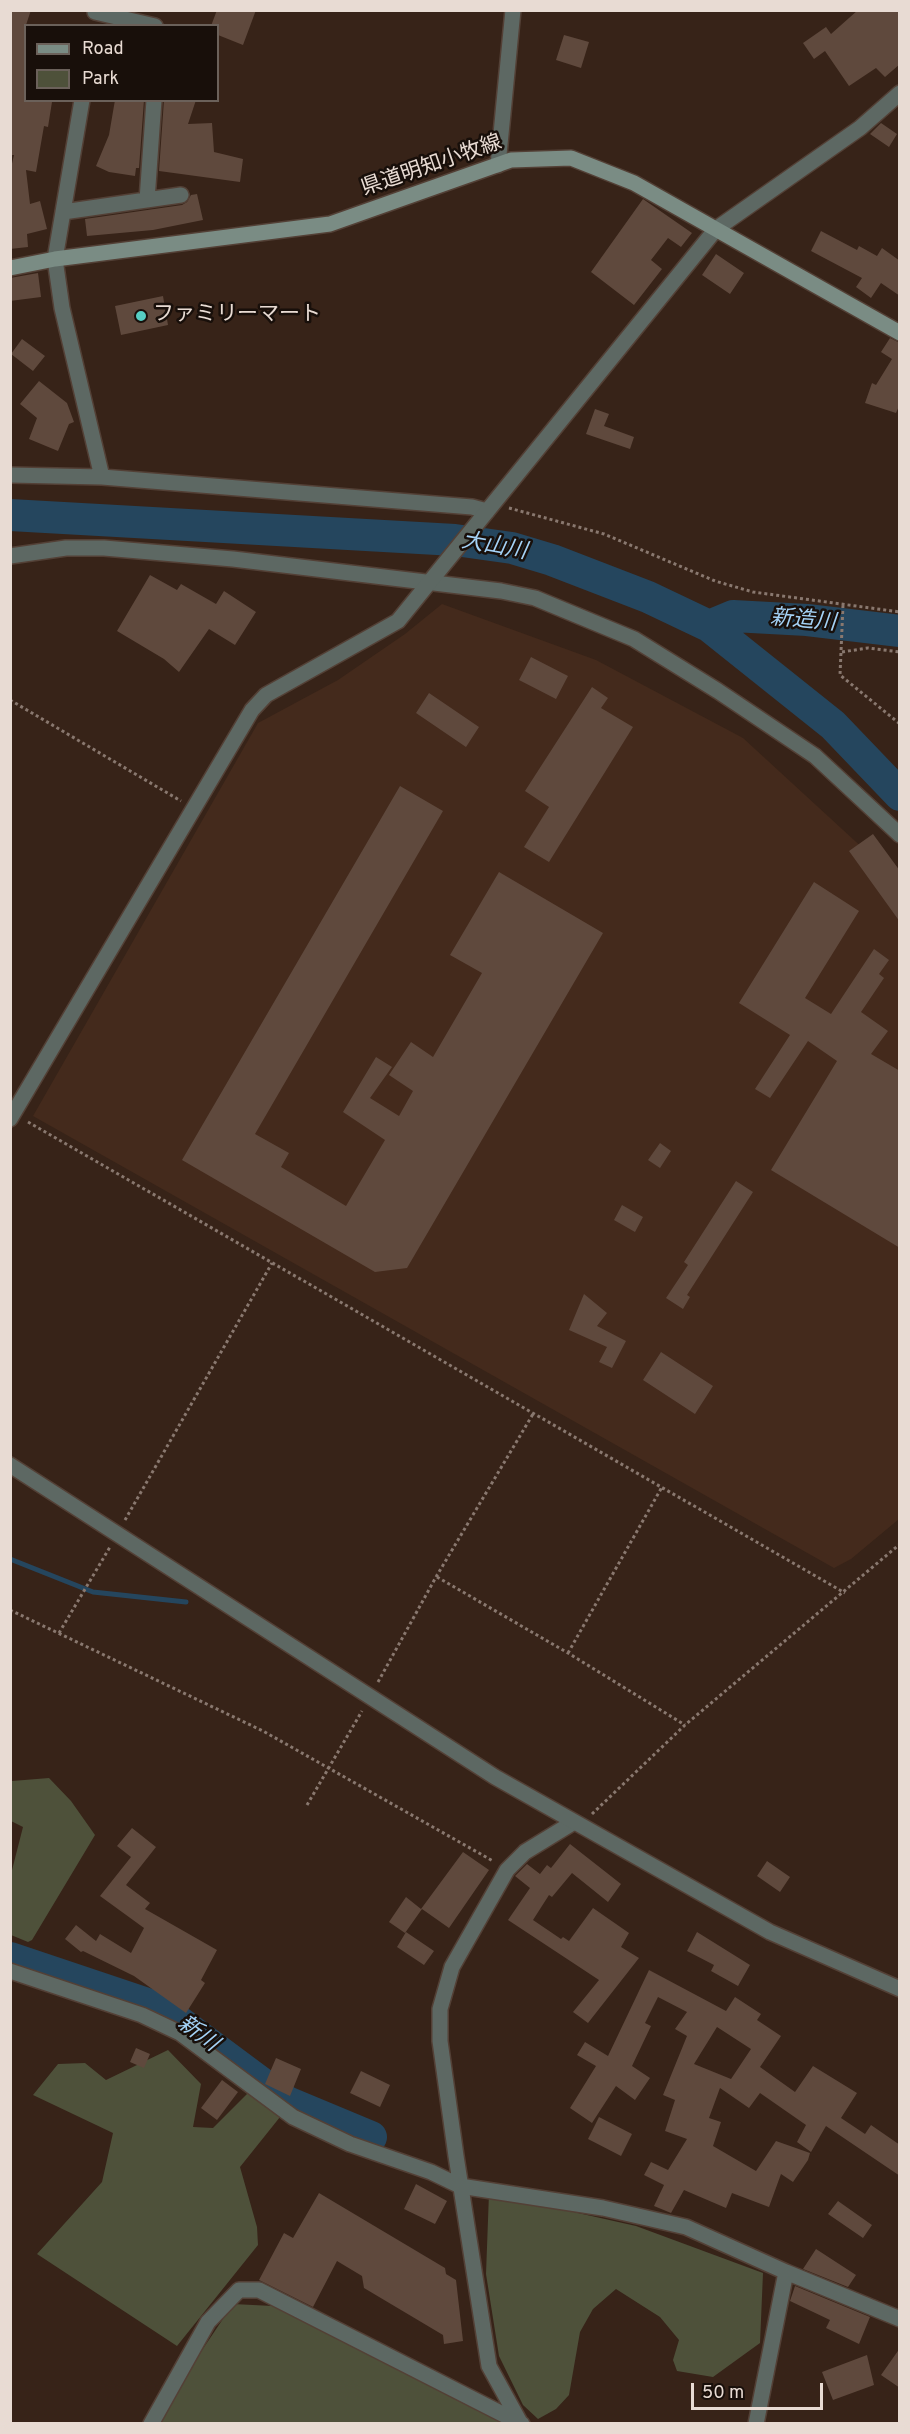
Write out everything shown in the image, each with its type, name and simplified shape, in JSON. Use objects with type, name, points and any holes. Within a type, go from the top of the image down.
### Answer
[{"type":"main road","name":"県道明知小牧線","points":[[10,268],[55,259],[330,224],[511,160],[570,158],[634,183],[900,333]]},
{"type":"street","points":[[498,165],[513,10]]},
{"type":"street","points":[[94,16],[149,20]]},
{"type":"street","points":[[12,1116],[252,710],[266,696],[398,621],[716,229],[860,128],[900,93]]},
{"type":"street","points":[[82,102],[55,259],[62,308],[102,477]]},
{"type":"street","points":[[147,200],[154,102]]},
{"type":"street","points":[[63,212],[180,195]]},
{"type":"street","points":[[10,475],[102,477],[490,508]]},
{"type":"street","points":[[10,556],[66,548],[104,548],[233,559],[431,582],[535,598],[634,639],[815,756],[900,835]]},
{"type":"street","points":[[10,1465],[495,1776],[770,1932],[900,1989]]},
{"type":"street","points":[[521,2423],[489,2366],[460,2186],[440,2041],[440,2009],[452,1967],[507,1870],[525,1852],[574,1822]]},
{"type":"street","points":[[10,1971],[142,2015],[170,2029],[211,2054],[293,2117],[350,2144],[431,2172],[460,2186],[603,2208],[686,2227],[786,2272],[900,2319]]},
{"type":"street","points":[[756,2424],[786,2272]]},
{"type":"street","points":[[151,2424],[208,2322],[239,2290],[259,2290],[521,2423]]},
{"type":"path","points":[[490,508],[604,534],[715,581],[753,592],[900,612]]},
{"type":"path","points":[[843,605],[840,675],[900,724]]},
{"type":"path","points":[[842,652],[868,648],[900,652]]},
{"type":"path","points":[[10,700],[193,808]]},
{"type":"path","points":[[12,1116],[272,1262],[845,1593]]},
{"type":"path","points":[[59,1634],[272,1262]]},
{"type":"path","points":[[307,1805],[436,1577],[533,1413]]},
{"type":"path","points":[[568,1653],[662,1487]]},
{"type":"path","points":[[574,1822],[591,1815],[685,1725],[845,1593],[900,1544]]},
{"type":"path","points":[[896,1548],[900,1551]]},
{"type":"path","points":[[436,1577],[568,1653],[685,1725]]},
{"type":"path","points":[[10,1610],[263,1731],[330,1767],[507,1870]]},
{"type":"shaded area","points":[[442,604],[596,660],[743,738],[867,852],[899,892],[899,1519],[851,1559],[834,1568],[33,1116],[258,723],[338,680],[405,634]]},
{"type":"green space","points":[[49,1778],[71,1801],[95,1835],[32,1940],[28,1942],[11,1935],[11,1874],[23,1827],[11,1821],[11,1784],[12,1781]]},
{"type":"green space","points":[[168,2050],[201,2084],[193,2127],[213,2128],[252,2089],[280,2117],[240,2167],[257,2227],[258,2245],[177,2346],[37,2254],[102,2182],[113,2133],[33,2095],[58,2064],[85,2063],[106,2080]]},
{"type":"green space","points":[[489,2193],[636,2226],[763,2273],[760,2343],[713,2377],[677,2371],[673,2360],[679,2340],[660,2317],[616,2289],[593,2309],[580,2332],[569,2395],[556,2409],[538,2419],[523,2405],[499,2356],[486,2274]]},
{"type":"green space","points":[[233,2304],[273,2306],[503,2423],[159,2424],[194,2362]]},
{"type":"building","points":[[10,10],[31,10],[26,24],[24,24],[24,102],[52,102],[48,127],[44,126],[36,172],[26,170],[30,204],[40,201],[47,229],[27,234],[28,247],[10,249],[10,172],[14,155],[10,155]]},
{"type":"building","points":[[217,10],[256,10],[243,45],[219,35],[219,24],[212,24]]},
{"type":"building","points":[[858,10],[900,10],[900,64],[885,77],[876,68],[849,86],[825,51],[814,59],[803,43],[826,27],[831,34]]},
{"type":"building","points":[[564,35],[589,42],[581,68],[556,60]]},
{"type":"building","points":[[115,102],[144,102],[139,168],[136,168],[135,176],[109,172],[96,166],[109,135]]},
{"type":"building","points":[[164,102],[195,102],[188,124],[212,123],[214,152],[243,159],[240,182],[159,171]]},
{"type":"building","points":[[881,123],[897,134],[889,147],[870,134]]},
{"type":"building","points":[[197,194],[203,220],[153,230],[87,236],[85,219],[182,205],[191,195]]},
{"type":"building","points":[[643,199],[692,233],[681,247],[668,238],[651,260],[662,269],[634,305],[591,272]]},
{"type":"building","points":[[821,231],[857,250],[859,246],[877,256],[882,248],[900,261],[900,296],[881,283],[871,298],[856,287],[862,278],[811,251]]},
{"type":"building","points":[[716,254],[744,273],[730,294],[702,275]]},
{"type":"building","points":[[38,273],[41,297],[10,301],[10,278]]},
{"type":"building","points":[[163,296],[168,325],[121,335],[115,306]]},
{"type":"building","points":[[890,338],[900,343],[900,404],[896,413],[865,403],[872,383],[876,385],[892,359],[881,352]]},
{"type":"building","points":[[22,339],[45,356],[33,371],[11,354]]},
{"type":"building","points":[[39,381],[67,403],[74,422],[69,424],[58,451],[29,439],[37,418],[20,404]]},
{"type":"building","points":[[595,409],[609,414],[604,426],[634,437],[630,449],[586,434]]},
{"type":"building","points":[[150,575],[177,590],[181,584],[216,604],[224,591],[256,612],[235,645],[209,629],[179,672],[164,659],[117,631]]},
{"type":"building","points":[[531,657],[568,676],[556,699],[519,680]]},
{"type":"building","points":[[592,687],[608,698],[601,708],[633,727],[549,862],[524,847],[549,807],[525,791]]},
{"type":"building","points":[[429,693],[479,727],[466,747],[416,713]]},
{"type":"building","points":[[400,786],[443,811],[255,1134],[289,1153],[281,1167],[346,1206],[385,1140],[343,1112],[376,1057],[392,1067],[370,1098],[399,1116],[413,1091],[389,1075],[411,1042],[433,1057],[482,973],[450,955],[499,872],[603,933],[407,1268],[375,1272],[182,1160]]},
{"type":"building","points":[[873,834],[900,871],[900,922],[849,851]]},
{"type":"building","points":[[814,882],[859,911],[805,998],[831,1014],[874,949],[889,960],[879,974],[884,978],[861,1012],[888,1031],[871,1054],[900,1071],[900,1248],[771,1170],[837,1061],[808,1041],[770,1098],[755,1089],[790,1035],[739,1003]]},
{"type":"building","points":[[660,1143],[671,1151],[660,1168],[648,1160]]},
{"type":"building","points":[[736,1181],[753,1192],[687,1295],[690,1297],[683,1309],[666,1298],[688,1265],[684,1262]]},
{"type":"building","points":[[622,1205],[643,1217],[635,1232],[614,1220]]},
{"type":"building","points":[[584,1294],[607,1313],[597,1326],[626,1341],[612,1368],[599,1362],[607,1347],[569,1330]]},
{"type":"building","points":[[661,1352],[713,1386],[695,1414],[643,1380]]},
{"type":"building","points":[[132,1828],[156,1847],[126,1885],[150,1903],[145,1909],[217,1950],[201,1980],[205,1983],[186,2013],[134,1976],[81,1952],[65,1939],[76,1925],[96,1941],[100,1934],[131,1953],[144,1928],[100,1896],[131,1857],[117,1846]]},
{"type":"building","points":[[570,1844],[621,1884],[608,1902],[572,1873],[552,1897],[549,1895],[533,1920],[561,1939],[563,1937],[569,1941],[593,1908],[629,1933],[621,1947],[639,1958],[588,2023],[573,2012],[599,1980],[508,1920],[530,1888],[515,1876],[527,1864],[540,1874],[547,1865],[551,1868]]},
{"type":"building","points":[[463,1852],[489,1870],[449,1928],[422,1909],[405,1933],[389,1922],[406,1897],[421,1909]]},
{"type":"building","points":[[767,1861],[790,1877],[780,1892],[757,1876]]},
{"type":"building","points":[[406,1932],[434,1951],[424,1965],[397,1947]]},
{"type":"building","points":[[697,1932],[750,1965],[738,1986],[711,1971],[714,1965],[687,1951]]},
{"type":"building","points":[[649,1970],[726,2011],[735,1997],[761,2014],[757,2020],[781,2036],[760,2067],[795,2092],[813,2066],[857,2093],[841,2118],[865,2134],[871,2125],[900,2145],[900,2176],[826,2126],[811,2152],[797,2142],[806,2125],[760,2093],[749,2108],[720,2088],[709,2118],[721,2122],[713,2146],[756,2171],[776,2141],[810,2153],[808,2160],[793,2182],[781,2174],[769,2207],[732,2193],[726,2208],[684,2190],[671,2213],[654,2206],[664,2185],[644,2175],[651,2162],[668,2170],[687,2139],[665,2131],[675,2100],[663,2095],[687,2036],[675,2029],[687,2012],[658,1997],[645,2023],[651,2026],[632,2066],[650,2078],[635,2100],[616,2086],[592,2123],[570,2108],[596,2066],[577,2055],[585,2042],[608,2056]],"holes":[[[717,2027],[751,2049],[731,2079],[694,2064]]]},
{"type":"building","points":[[136,2048],[150,2054],[144,2068],[130,2062]]},
{"type":"building","points":[[276,2058],[301,2069],[290,2096],[265,2084]]},
{"type":"building","points":[[361,2071],[390,2085],[380,2107],[350,2093]]},
{"type":"building","points":[[222,2080],[238,2092],[217,2120],[201,2108]]},
{"type":"building","points":[[599,2117],[632,2134],[621,2156],[588,2139]]},
{"type":"building","points":[[416,2184],[447,2201],[435,2224],[404,2209]]},
{"type":"building","points":[[319,2193],[445,2268],[446,2274],[456,2280],[463,2341],[444,2344],[443,2335],[364,2288],[362,2276],[337,2261],[313,2307],[259,2280],[284,2233],[293,2238]]},
{"type":"building","points":[[838,2201],[872,2225],[863,2238],[828,2214]]},
{"type":"building","points":[[816,2249],[856,2275],[848,2287],[803,2269]]},
{"type":"building","points":[[795,2286],[870,2317],[859,2344],[826,2328],[830,2320],[790,2301]]},
{"type":"building","points":[[900,2348],[900,2388],[881,2375]]},
{"type":"building","points":[[867,2355],[874,2385],[833,2400],[822,2372]]},
{"type":"waterway","name":"大山川","points":[[10,515],[455,540],[512,548],[552,560],[648,597],[709,626],[833,725],[900,795]]},
{"type":"waterway","name":"新造川","points":[[709,626],[733,616],[807,620],[900,631]]},
{"type":"waterway","points":[[10,1559],[93,1592],[186,1602]]},
{"type":"waterway","name":"新川","points":[[10,1958],[162,2009],[287,2102],[371,2137]]},
{"type":"place","name":"ファミリーマート","points":[[141,316]]}]
